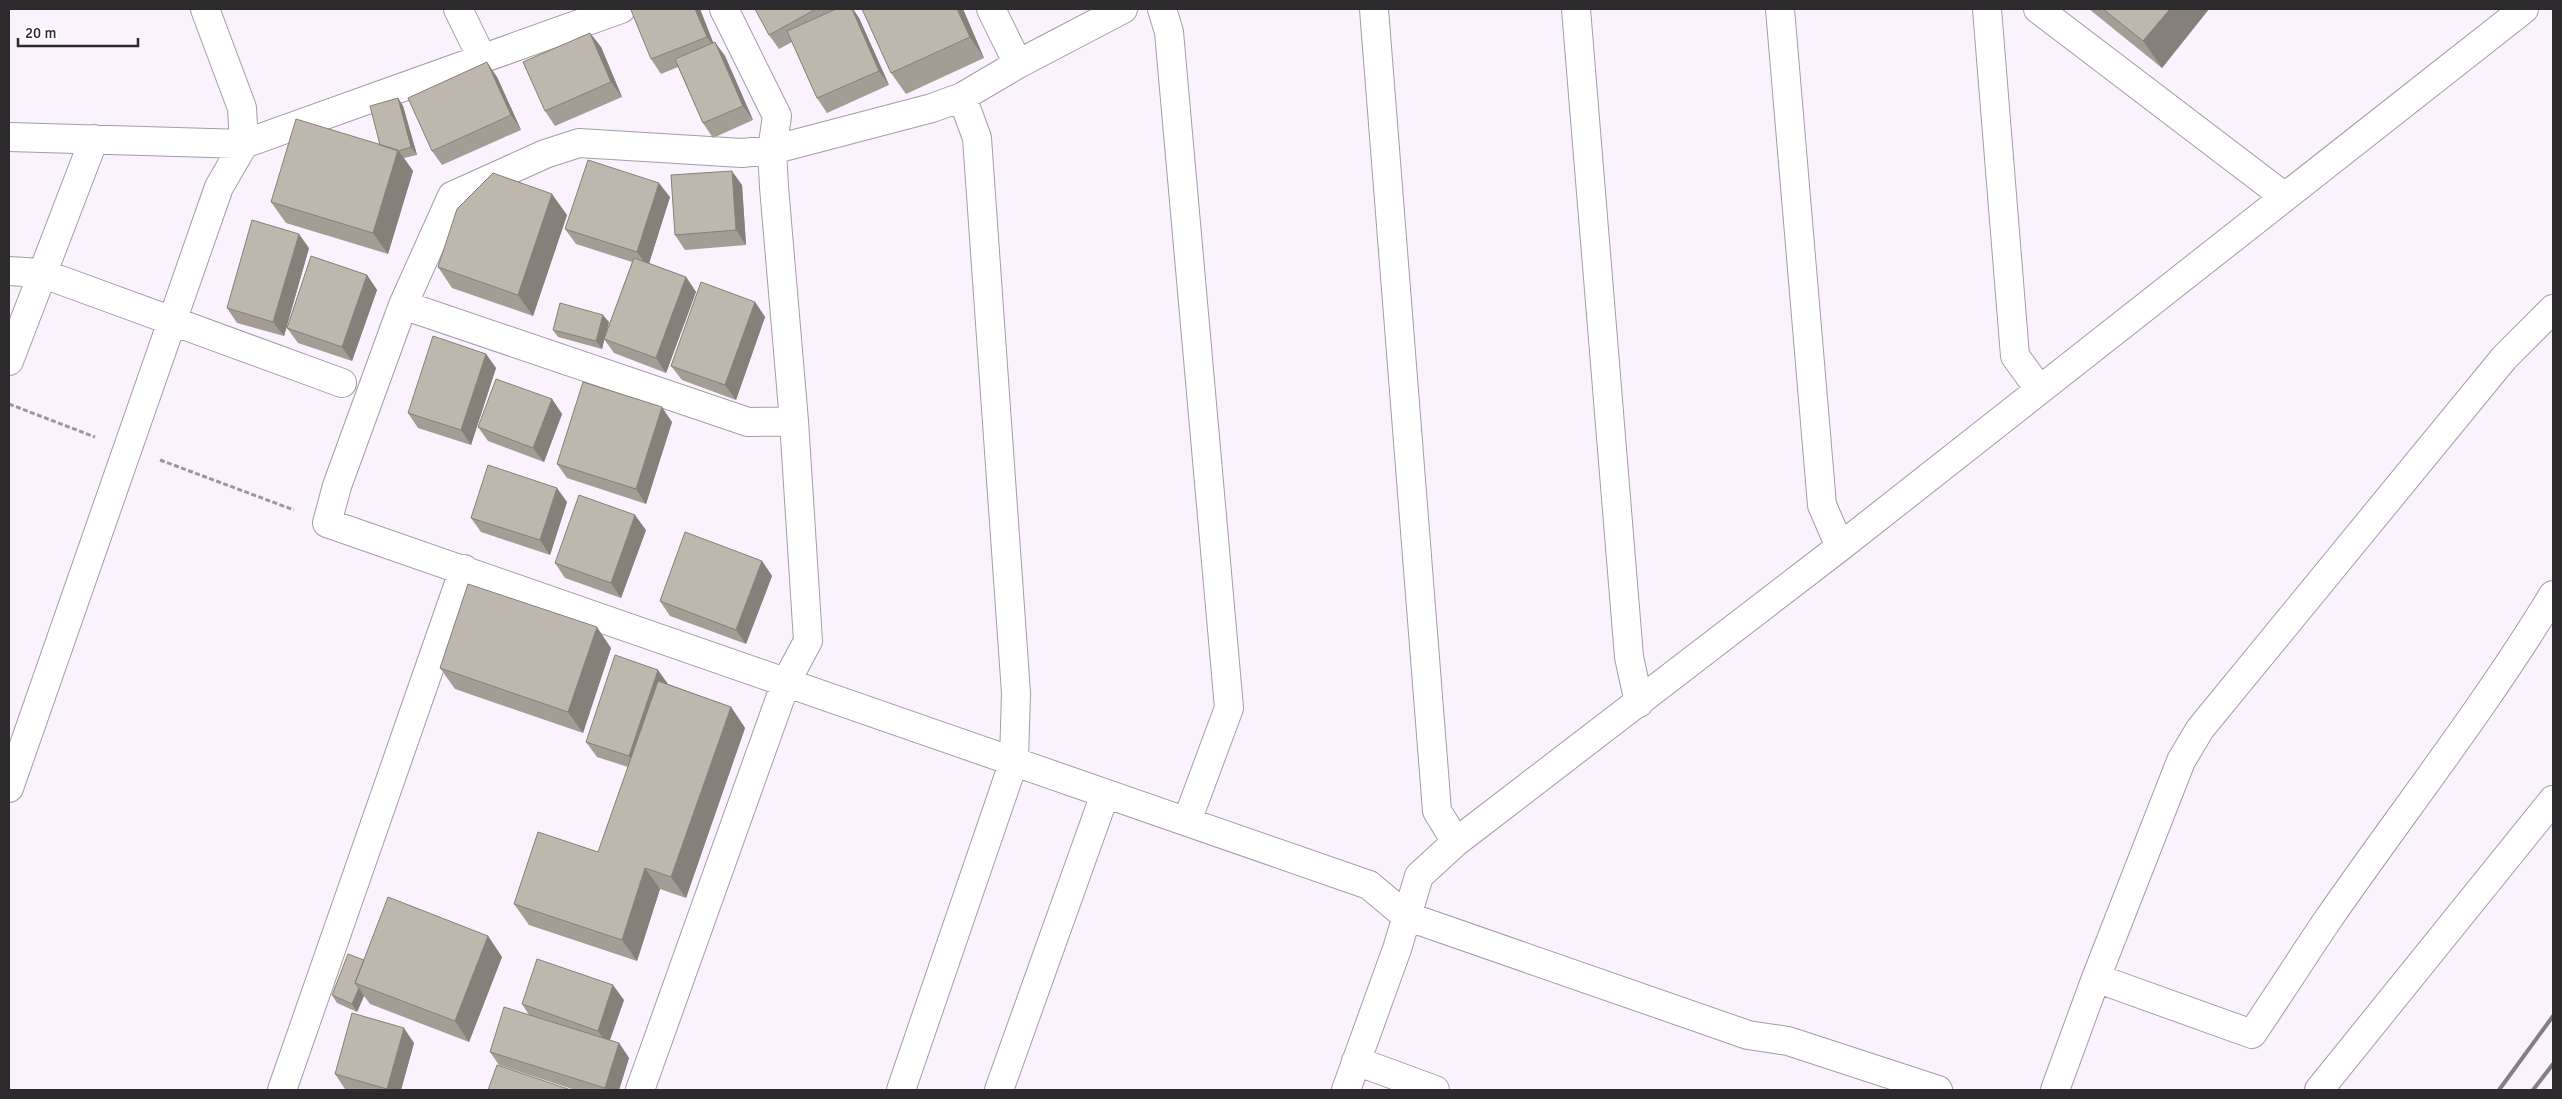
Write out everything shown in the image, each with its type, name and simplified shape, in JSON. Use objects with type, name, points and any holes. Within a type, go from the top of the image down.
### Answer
[{"type":"street","points":[[9,788],[219,187],[244,144],[242,108],[205,9]]},
{"type":"street","points":[[458,9],[482,58]]},
{"type":"street","points":[[9,138],[244,144],[621,9]]},
{"type":"street","points":[[640,1090],[786,682],[808,641],[794,422],[772,150],[777,116],[724,9]]},
{"type":"street","points":[[991,9],[1018,64]]},
{"type":"street","points":[[1123,9],[1018,64],[962,97],[932,108],[772,150],[742,153],[579,143],[545,154],[452,196],[403,305],[337,486],[328,523],[1369,885],[1406,916],[1748,1036],[1788,1041],[1938,1090]]},
{"type":"street","points":[[1162,9],[1169,32],[1229,708],[1187,821]]},
{"type":"street","points":[[1374,9],[1436,811],[1456,842]]},
{"type":"street","points":[[1576,9],[1628,648],[1639,703]]},
{"type":"street","points":[[1780,9],[1822,505],[1840,547]]},
{"type":"street","points":[[1987,9],[2014,356],[2039,389]]},
{"type":"street","points":[[2038,9],[2285,197]]},
{"type":"street","points":[[1346,1090],[1397,949],[1419,876],[1456,842],[1840,547],[2524,9]]},
{"type":"street","points":[[901,1090],[1014,762],[1016,693],[977,138],[962,97]]},
{"type":"street","points":[[9,360],[94,139]]},
{"type":"street","points":[[9,271],[41,273],[342,384]]},
{"type":"street","points":[[403,305],[748,422],[794,422]]},
{"type":"street","points":[[2055,1090],[2096,978],[2181,761],[2200,729],[2504,358],[2553,309]]},
{"type":"street","points":[[282,1090],[464,569]]},
{"type":"street","points":[[2096,978],[2252,1034],[2330,918],[2510,664],[2553,595]]},
{"type":"street","points":[[999,1090],[1105,794]]},
{"type":"street","points":[[2319,1090],[2553,800]]},
{"type":"street","points":[[1356,1061],[1435,1090]]},
{"type":"path","points":[[9,404],[328,523]]},
{"type":"building","points":[[695,9],[707,37],[651,59],[631,10]]},
{"type":"building","points":[[755,9],[816,9],[769,35]]},
{"type":"building","points":[[836,9],[852,9],[879,71],[817,98],[787,31]]},
{"type":"building","points":[[862,9],[957,9],[970,37],[891,73]]},
{"type":"building","points":[[2103,9],[2170,9],[2143,41]]},
{"type":"building","points":[[590,33],[611,82],[545,111],[523,62]]},
{"type":"building","points":[[715,42],[743,106],[703,123],[675,59]]},
{"type":"building","points":[[487,62],[511,115],[432,151],[408,98]]},
{"type":"building","points":[[398,98],[411,147],[398,151],[380,145],[370,106]]},
{"type":"building","points":[[296,119],[398,150],[373,233],[271,202]]},
{"type":"building","points":[[588,160],[659,183],[637,252],[565,229]]},
{"type":"building","points":[[732,171],[736,230],[675,235],[671,175]]},
{"type":"building","points":[[493,173],[552,194],[518,295],[438,267],[457,209]]},
{"type":"building","points":[[252,220],[299,234],[273,322],[227,308]]},
{"type":"building","points":[[311,256],[367,275],[342,347],[287,328]]},
{"type":"building","points":[[634,258],[686,277],[656,358],[604,339]]},
{"type":"building","points":[[701,282],[755,302],[725,385],[671,366]]},
{"type":"building","points":[[560,303],[603,315],[596,341],[553,330]]},
{"type":"building","points":[[433,336],[486,354],[461,430],[408,413]]},
{"type":"building","points":[[496,379],[552,399],[533,448],[478,427]]},
{"type":"building","points":[[583,382],[662,407],[636,489],[557,464]]},
{"type":"building","points":[[488,465],[557,488],[540,540],[471,518]]},
{"type":"building","points":[[579,495],[635,515],[611,583],[555,563]]},
{"type":"building","points":[[685,532],[762,561],[736,630],[660,601]]},
{"type":"building","points":[[468,584],[597,627],[568,712],[440,668]]},
{"type":"building","points":[[615,655],[658,670],[629,756],[586,742]]},
{"type":"building","points":[[658,681],[731,707],[671,877],[645,868],[622,940],[514,904],[538,832],[598,852]]},
{"type":"building","points":[[388,897],[488,936],[455,1021],[355,983]]},
{"type":"building","points":[[348,954],[364,960],[355,983],[359,988],[352,1004],[332,995]]},
{"type":"building","points":[[537,959],[613,985],[598,1031],[522,1004]]},
{"type":"building","points":[[504,1007],[619,1043],[605,1088],[490,1052]]},
{"type":"building","points":[[352,1013],[404,1028],[387,1089],[335,1074]]},
{"type":"building","points":[[497,1065],[571,1090],[488,1090]]},
{"type":"railway","points":[[2499,1090],[2553,1016]]},
{"type":"railway","points":[[2533,1090],[2553,1064]]}]
